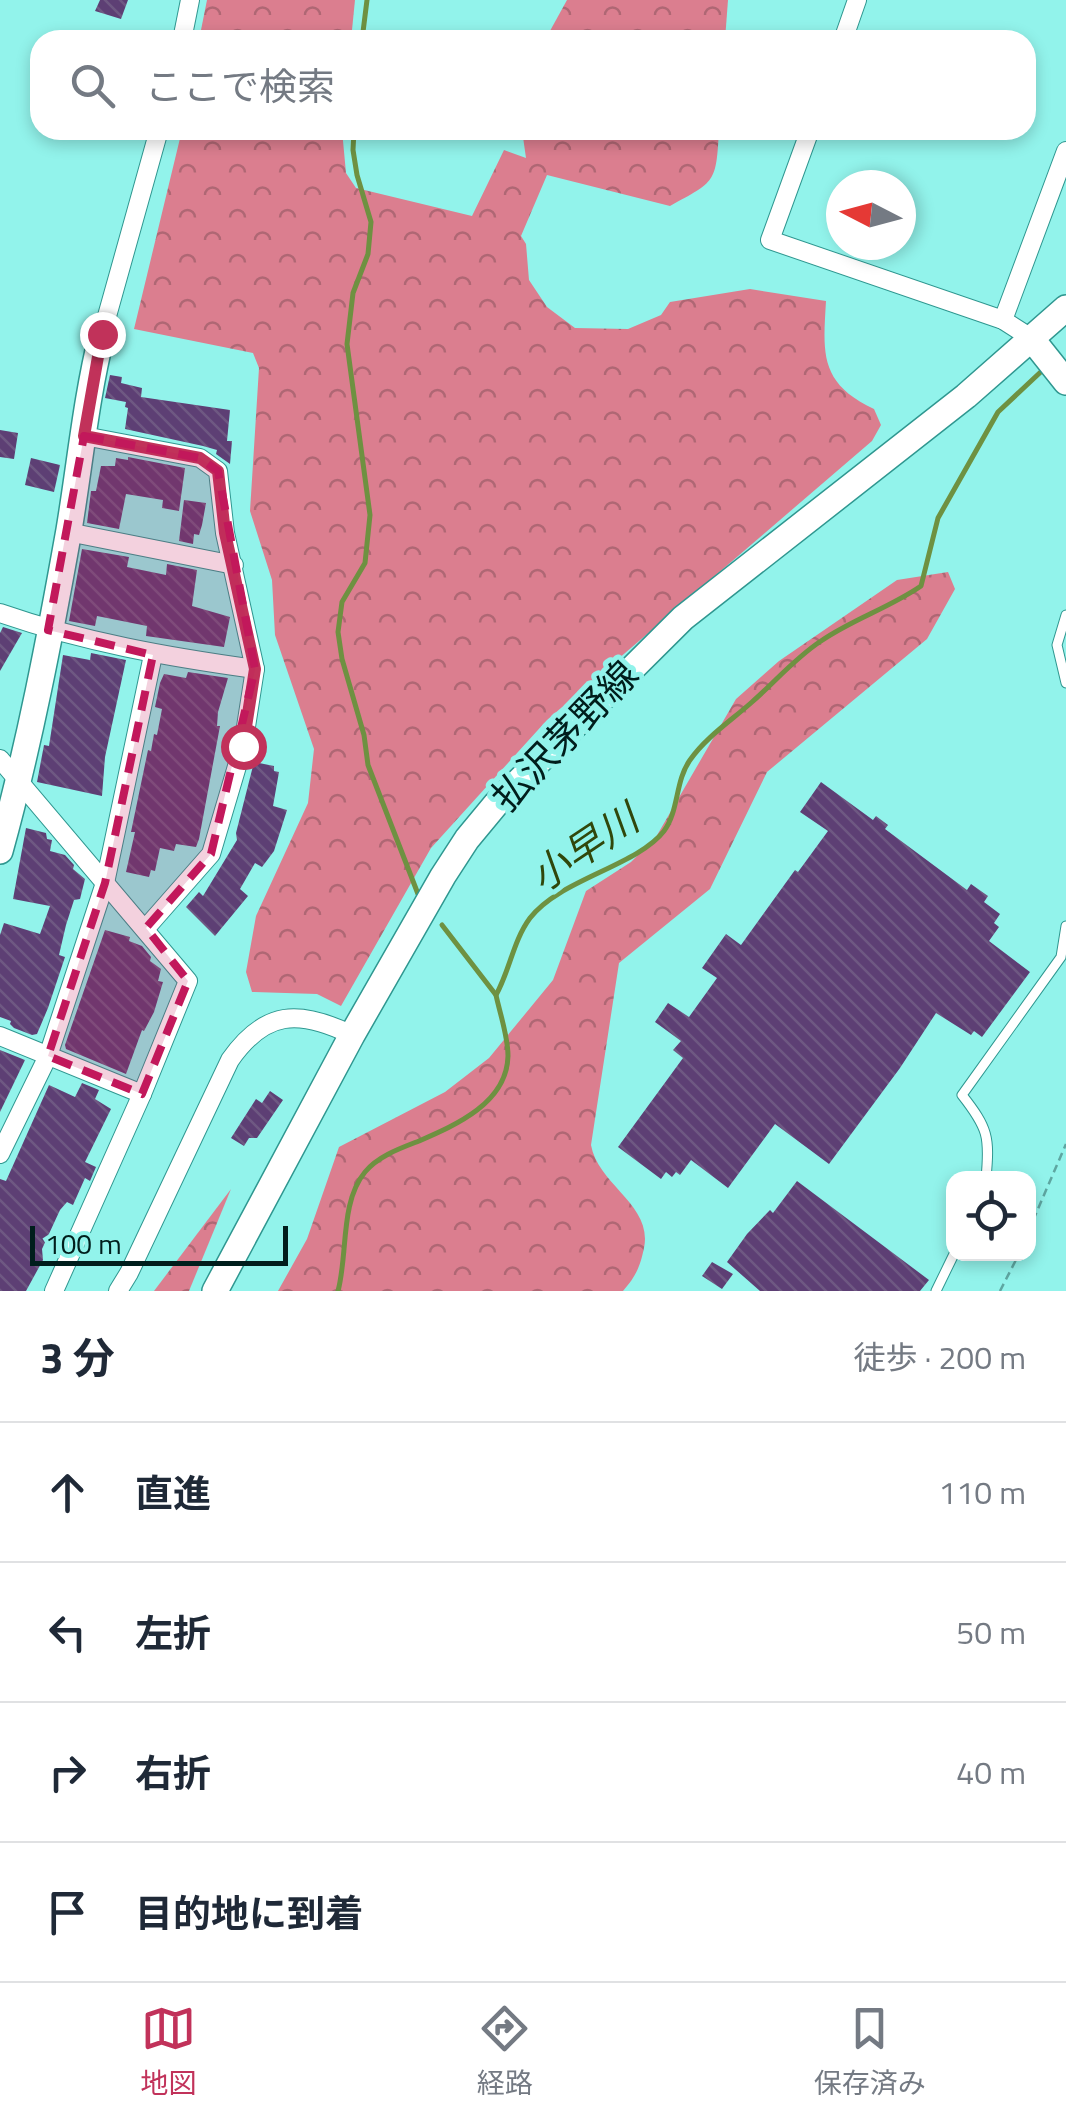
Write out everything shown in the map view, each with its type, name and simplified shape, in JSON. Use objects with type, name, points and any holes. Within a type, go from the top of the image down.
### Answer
[{"type":"main road","name":"払沢茅野線","points":[[215,1291],[352,1035],[467,838],[540,759],[683,618],[966,396],[1066,308]]},
{"type":"main road","points":[[0,851],[20,778],[102,334]]},
{"type":"main road","points":[[1031,338],[1066,382]]},
{"type":"street","points":[[184,30],[190,0]]},
{"type":"street","points":[[846,30],[857,0]]},
{"type":"street","points":[[102,334],[156,140]]},
{"type":"street","points":[[806,140],[770,240],[1004,320],[1031,338]]},
{"type":"street","points":[[1004,320],[1066,151]]},
{"type":"street","points":[[84,436],[200,458],[218,471],[225,533],[255,669],[243,746],[212,854],[146,928]]},
{"type":"street","points":[[68,532],[234,565]]},
{"type":"street","points":[[0,613],[48,630],[152,654],[255,669]]},
{"type":"street","points":[[0,1154],[48,1056],[105,883],[152,654]]},
{"type":"street","points":[[0,759],[188,980],[54,1291]]},
{"type":"street","points":[[118,1291],[230,1060],[246,1037],[268,1022],[291,1016],[313,1019],[352,1035]]},
{"type":"street","points":[[0,1036],[142,1094]]},
{"type":"lane","points":[[1066,615],[1057,645],[1066,683]]},
{"type":"lane","points":[[987,1171],[990,1142],[982,1120],[962,1095],[1060,958],[1066,926]]},
{"type":"lane","points":[[936,1291],[951,1261]]},
{"type":"path","points":[[1036,1213],[1066,1144]]},
{"type":"path","points":[[1000,1291],[1015,1261]]},
{"type":"highlighted area","points":[[84,436],[200,458],[218,471],[255,669],[211,854],[146,928],[188,981],[142,1094],[48,1056],[105,883],[153,655],[48,630]]},
{"type":"green space","points":[[207,0],[355,0],[352,30],[201,30]]},
{"type":"green space","points":[[567,0],[728,0],[726,30],[550,30]]},
{"type":"green space","points":[[180,140],[343,140],[346,173],[356,188],[472,216],[504,150],[526,158],[523,140],[718,140],[711,178],[670,206],[547,175],[521,236],[526,244],[529,280],[547,307],[575,328],[628,329],[661,315],[670,302],[750,289],[826,301],[824,336],[828,365],[843,388],[874,409],[881,425],[872,441],[547,720],[431,848],[341,1006],[317,994],[252,992],[246,972],[256,916],[308,803],[314,749],[275,635],[272,580],[250,511],[259,368],[253,353],[134,329]]},
{"type":"green space","points":[[948,572],[955,589],[927,639],[767,772],[710,889],[619,963],[591,1145],[604,1172],[633,1207],[645,1233],[639,1266],[623,1291],[278,1291],[307,1239],[339,1147],[445,1092],[489,1058],[553,980],[586,891],[631,862],[656,837],[736,699],[779,661],[897,580]]},
{"type":"green space","points":[[231,1189],[189,1291],[154,1291]]},
{"type":"building","points":[[100,0],[128,0],[121,19],[95,11]]},
{"type":"building","points":[[110,375],[122,377],[121,383],[142,388],[141,397],[230,410],[230,464],[216,454],[217,450],[125,429],[126,402],[105,398]]},
{"type":"building","points":[[0,430],[18,433],[14,459],[0,457]]},
{"type":"building","points":[[31,458],[60,465],[54,492],[25,485]]},
{"type":"building","points":[[116,458],[185,468],[179,511],[162,508],[163,500],[126,494],[119,529],[87,523],[91,491],[96,491],[101,466],[115,466]]},
{"type":"building","points":[[184,500],[206,503],[193,544],[179,541]]},
{"type":"building","points":[[82,549],[129,557],[127,567],[166,575],[167,564],[197,570],[192,606],[230,617],[224,647],[146,636],[147,626],[97,616],[95,626],[69,621]]},
{"type":"building","points":[[3,627],[22,633],[0,671],[0,633]]},
{"type":"building","points":[[91,653],[126,660],[105,757],[102,796],[37,782],[44,745],[49,746],[63,655],[90,660]]},
{"type":"building","points":[[188,672],[228,678],[218,712],[220,726],[199,839],[196,847],[176,844],[174,851],[160,848],[155,871],[151,870],[149,877],[126,872],[148,750],[151,751],[154,734],[157,735],[162,709],[155,707],[160,683],[164,674],[186,678]]},
{"type":"building","points":[[254,762],[274,766],[274,771],[279,772],[273,806],[287,810],[274,851],[262,867],[255,863],[240,889],[248,896],[215,936],[186,907],[199,892],[203,896],[237,840]]},
{"type":"building","points":[[821,782],[873,820],[876,816],[888,825],[885,829],[967,890],[971,884],[988,896],[984,902],[1000,914],[994,923],[999,927],[989,941],[1030,972],[982,1037],[974,1031],[971,1035],[936,1013],[829,1164],[775,1124],[728,1188],[691,1160],[680,1175],[676,1172],[672,1177],[666,1172],[661,1179],[618,1147],[683,1058],[673,1050],[681,1041],[655,1022],[668,1003],[689,1017],[717,978],[702,968],[726,934],[741,945],[828,831],[800,812]]},
{"type":"building","points":[[26,828],[46,833],[47,839],[52,840],[50,851],[65,855],[85,879],[80,899],[74,900],[66,925],[59,955],[65,957],[48,1008],[37,1034],[32,1035],[0,1017],[0,935],[4,923],[40,934],[50,906],[13,899]]},
{"type":"building","points":[[105,930],[130,937],[129,941],[142,946],[150,961],[161,969],[158,981],[163,982],[126,1074],[66,1049],[65,1045]]},
{"type":"building","points":[[0,1050],[25,1060],[0,1112]]},
{"type":"building","points":[[82,1083],[99,1090],[95,1099],[111,1109],[85,1162],[96,1167],[90,1181],[85,1178],[73,1205],[67,1202],[60,1210],[42,1249],[43,1260],[26,1291],[0,1291],[0,1179],[6,1181],[49,1085],[75,1097]]},
{"type":"building","points":[[270,1091],[283,1100],[257,1138],[249,1138],[244,1146],[231,1138],[256,1099],[262,1103]]},
{"type":"building","points":[[797,1181],[929,1280],[920,1291],[760,1291],[727,1262],[747,1234],[770,1210],[773,1213]]},
{"type":"building","points":[[712,1262],[733,1274],[722,1289],[702,1276]]},
{"type":"waterway","points":[[363,30],[367,0]]},
{"type":"waterway","points":[[354,140],[357,175],[371,222],[368,254],[353,293],[347,344],[370,515],[365,563],[342,602],[338,632],[368,765],[418,894]]},
{"type":"waterway","name":"小早川","points":[[338,1291],[348,1213],[365,1172],[390,1153],[463,1119],[499,1087],[508,1056],[496,995],[530,918],[560,893],[652,843],[669,823],[685,768],[696,752],[802,655],[833,633],[921,586],[938,518],[998,412],[1046,367]]},
{"type":"waterway","points":[[442,925],[496,995]]},
{"type":"route","points":[[102,334],[84,436],[200,458],[218,471],[225,533],[255,669],[243,746]]}]
